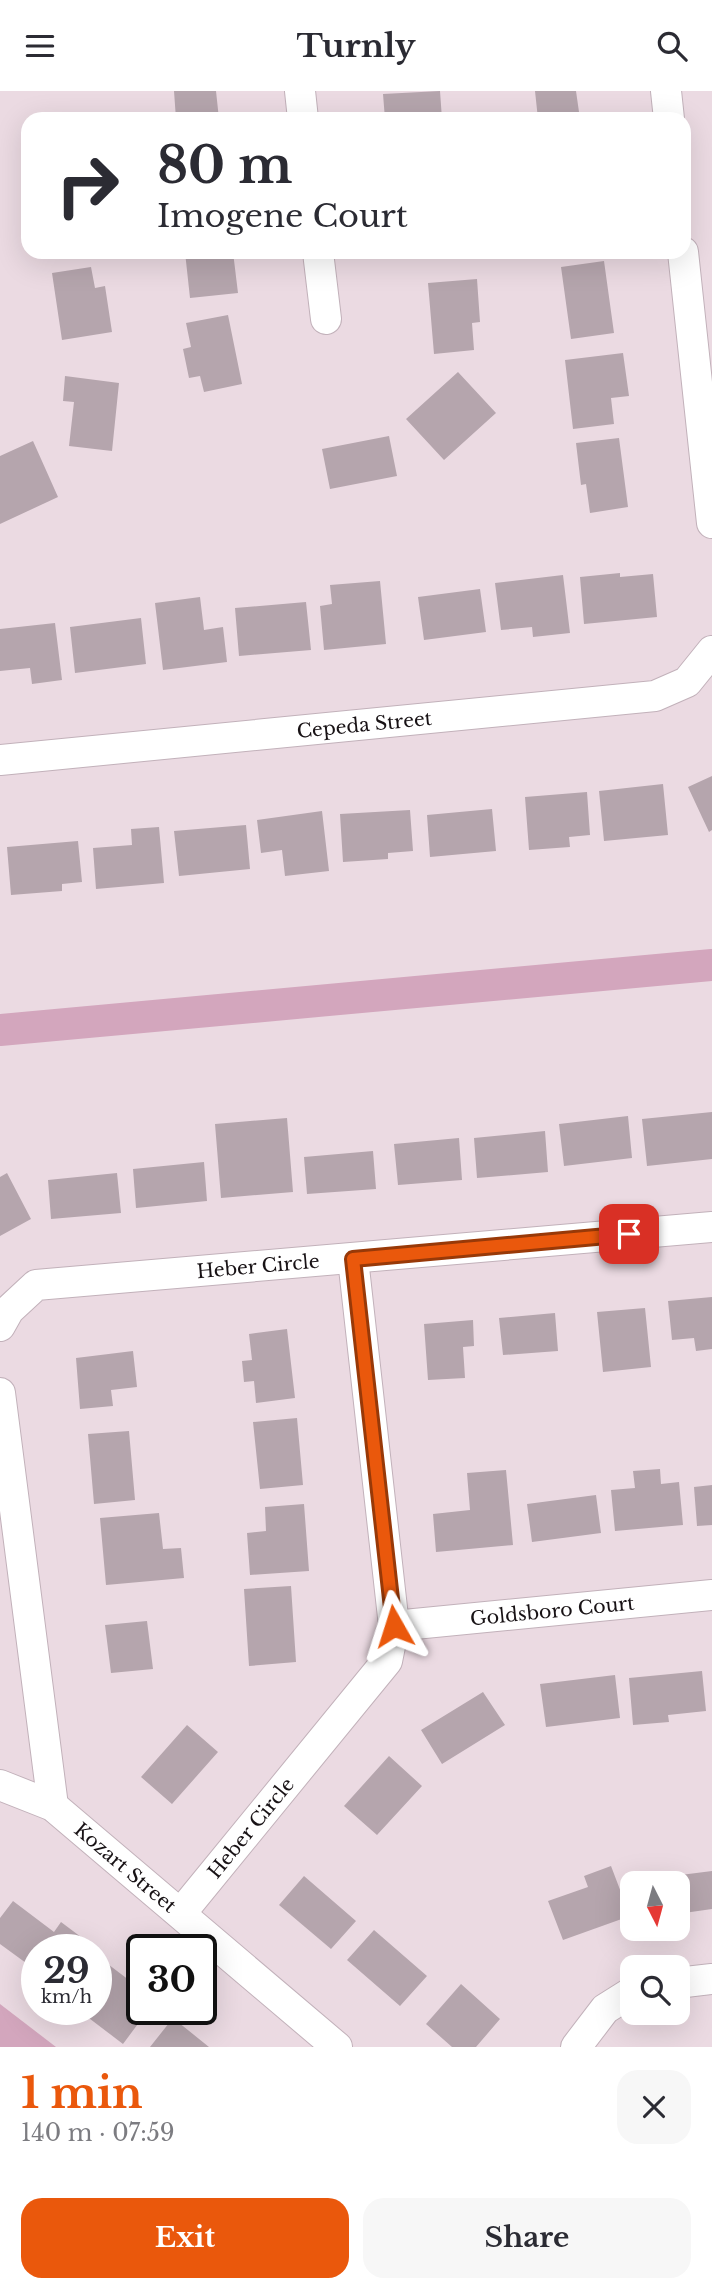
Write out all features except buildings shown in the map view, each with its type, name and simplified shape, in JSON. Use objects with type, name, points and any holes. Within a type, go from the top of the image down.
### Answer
[{"type":"street","points":[[300,91],[302,112]]},
{"type":"street","points":[[666,91],[668,112]]},
{"type":"street","points":[[319,259],[326,319]]},
{"type":"street","points":[[684,259],[712,523]]},
{"type":"street","name":"Cepeda Street","points":[[0,760],[655,696],[687,682],[712,651]]},
{"type":"street","points":[[353,1259],[712,1227]]},
{"type":"street","name":"Heber Circle","points":[[0,1326],[9,1310],[36,1285],[353,1259],[394,1626],[387,1661],[181,1913]]},
{"type":"street","points":[[0,1393],[54,1807]]},
{"type":"street","name":"Goldsboro Court","points":[[394,1626],[712,1595]]},
{"type":"street","name":"Kozart Street","points":[[0,1785],[54,1807],[337,2047]]},
{"type":"street","points":[[690,1982],[712,1979]]},
{"type":"street","points":[[576,2047],[605,2010],[620,2000]]},
{"type":"shaded area","points":[[0,2004],[21,2020],[21,2025],[27,2025],[56,2047],[0,2047]]},
{"type":"waterway","points":[[0,1030],[712,965]]},
{"type":"route","points":[[394,1626],[353,1259],[629,1234]]}]
